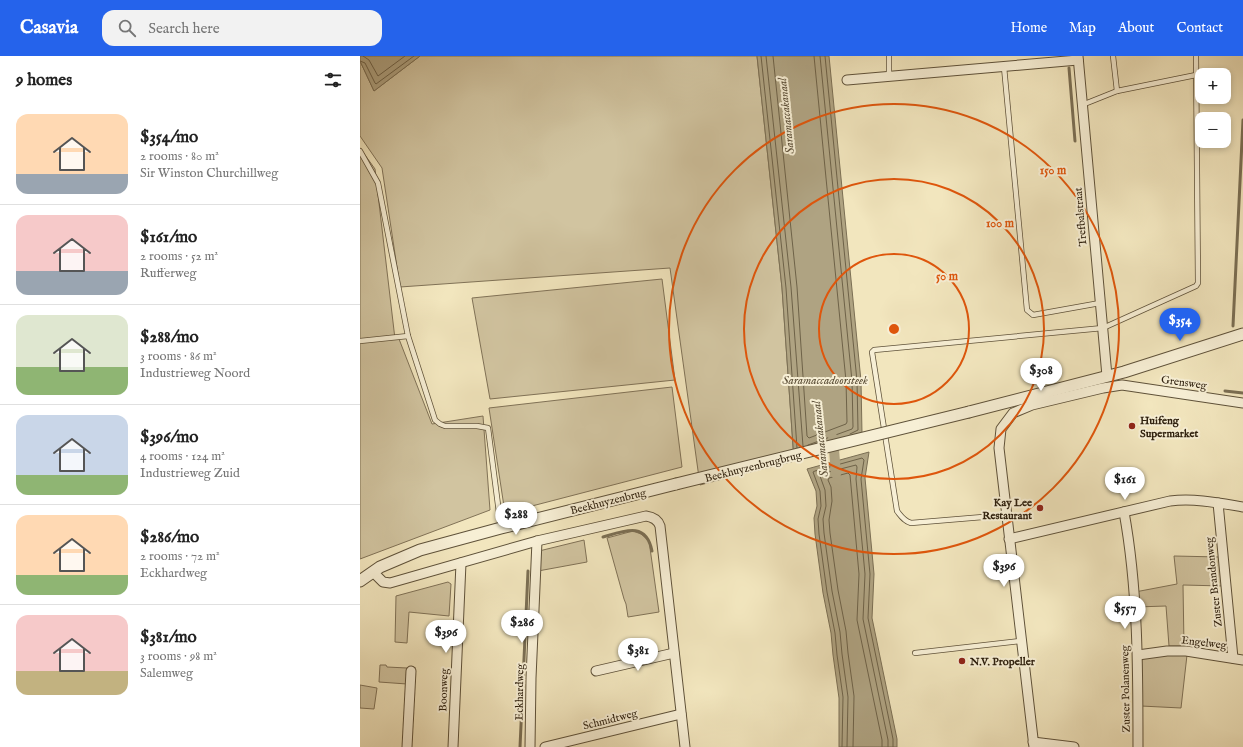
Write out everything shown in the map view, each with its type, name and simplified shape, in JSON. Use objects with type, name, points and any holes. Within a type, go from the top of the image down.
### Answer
[{"type":"street","points":[[847,80],[1004,67],[1078,58]]},
{"type":"street","name":"Trefbalstraat","points":[[1078,58],[1107,376]]},
{"type":"street","points":[[1099,384],[1107,376],[1243,334]]},
{"type":"street","points":[[1122,385],[1124,372]]},
{"type":"street","name":"Grensweg","points":[[1034,745],[1006,515],[999,448],[1001,430],[1013,413],[1032,405],[1099,384],[1122,385],[1243,403]]},
{"type":"street","name":"Beekhuyzenbrugbrug","points":[[676,484],[969,412],[1099,384]]},
{"type":"street","name":"Beekhuyzenbrug","points":[[360,581],[380,566],[420,550],[676,484]]},
{"type":"street","points":[[1009,540],[1157,503],[1184,499],[1243,507]]},
{"type":"street","name":"Zuster Brandonweg","points":[[1218,503],[1233,658]]},
{"type":"street","name":"Zuster Polanenweg","points":[[1124,512],[1129,539],[1138,655],[1138,747]]},
{"type":"street","points":[[373,572],[384,582],[390,583],[537,541],[646,516],[656,520],[660,526],[685,747]]},
{"type":"street","name":"Eckhardweg","points":[[530,747],[531,678],[537,541]]},
{"type":"street","name":"Boonweg","points":[[453,747],[461,563]]},
{"type":"street","name":"Engelweg","points":[[1138,655],[1167,651],[1186,651],[1243,660]]},
{"type":"street","points":[[596,671],[674,653]]},
{"type":"street","points":[[407,747],[411,671]]},
{"type":"street","name":"Schmidtweg","points":[[545,747],[681,714]]},
{"type":"street","points":[[1034,745],[1074,747]]},
{"type":"lane","points":[[889,77],[890,56]]},
{"type":"lane","points":[[1113,56],[1117,91]]},
{"type":"lane","points":[[1196,56],[1196,68]]},
{"type":"lane","points":[[1004,67],[1027,310],[1033,315],[1100,303]]},
{"type":"lane","points":[[1082,104],[1117,91],[1195,75]]},
{"type":"lane","points":[[1006,515],[911,522],[905,520],[900,515],[897,510],[872,352],[874,350],[1103,328],[1198,285],[1196,104]]},
{"type":"lane","points":[[360,151],[378,183],[408,336],[437,422],[445,426],[477,426],[488,428],[501,528]]},
{"type":"lane","points":[[360,342],[408,336]]},
{"type":"lane","points":[[915,653],[1021,642]]},
{"type":"shaded area","points":[[420,56],[757,56],[782,288],[794,460],[700,485],[670,268],[400,287],[382,168],[360,136],[360,61],[374,91]]},
{"type":"shaded area","points":[[360,148],[375,169],[395,339],[399,339],[432,424],[483,416],[490,510],[360,559]]},
{"type":"shaded area","points":[[662,279],[675,380],[490,399],[472,298]]},
{"type":"shaded area","points":[[672,387],[682,467],[505,513],[489,408]]},
{"type":"shaded area","points":[[633,531],[641,534],[649,541],[659,612],[628,617],[626,604],[607,538]]},
{"type":"shaded area","points":[[584,540],[587,562],[538,571],[539,551]]},
{"type":"shaded area","points":[[1174,556],[1220,557],[1223,586],[1183,585],[1184,646],[1169,646],[1166,606],[1136,607],[1135,592],[1177,584]]},
{"type":"shaded area","points":[[448,582],[451,584],[449,616],[409,612],[407,643],[395,642],[396,596]]},
{"type":"shaded area","points":[[1187,655],[1181,708],[1141,706],[1142,659],[1147,656]]},
{"type":"shaded area","points":[[380,665],[386,665],[387,667],[407,668],[407,684],[379,682]]},
{"type":"shaded area","points":[[360,685],[377,688],[374,709],[360,708]]},
{"type":"water","points":[[360,56],[420,56],[374,91],[360,61]]},
{"type":"water","name":"Saramaccadoorsteek","points":[[757,56],[829,56],[861,381],[862,434],[794,460],[782,288]]},
{"type":"water","points":[[869,452],[865,478],[874,574],[872,618],[897,739],[897,747],[839,747],[839,698],[831,633],[823,593],[815,534],[814,518],[817,506],[816,491],[807,469]]},
{"type":"waterway","points":[[1069,68],[1075,141]]},
{"type":"waterway","points":[[1233,326],[1243,120]]},
{"type":"waterway","points":[[1225,391],[1243,393]]},
{"type":"waterway","name":"Saramaccakanaal","points":[[833,438],[836,474]]},
{"type":"waterway","points":[[603,537],[619,532],[633,530],[645,535],[652,551]]},
{"type":"waterway","points":[[520,747],[528,571]]},
{"type":"place","name":"Huifeng Supermarket","points":[[1132,426]]},
{"type":"place","name":"Kay Lee Restaurant","points":[[1040,508]]},
{"type":"place","name":"N.V. Propeller","points":[[962,661]]}]
